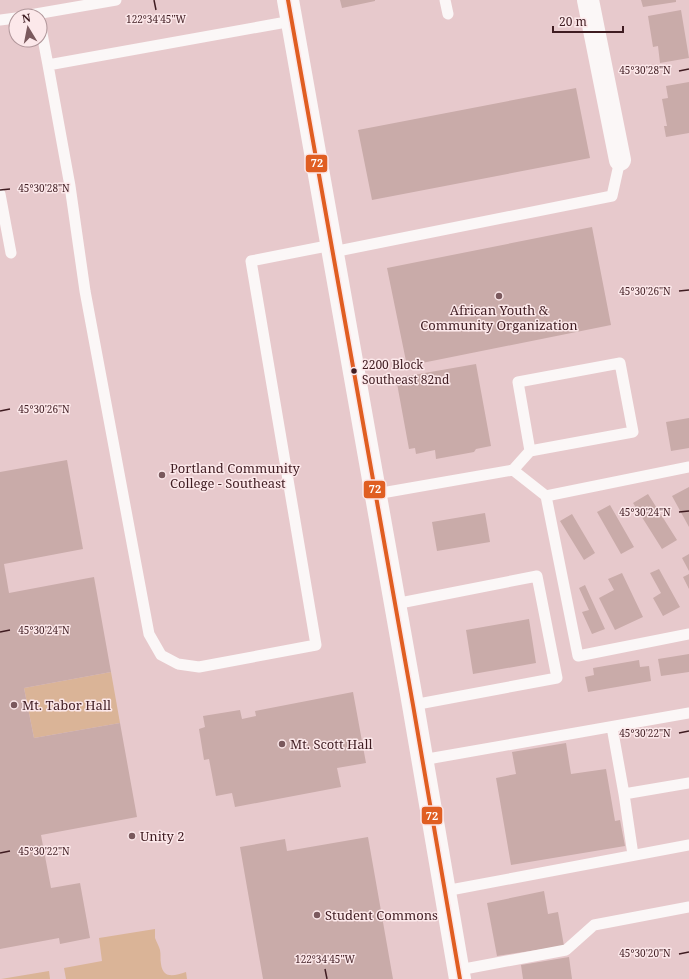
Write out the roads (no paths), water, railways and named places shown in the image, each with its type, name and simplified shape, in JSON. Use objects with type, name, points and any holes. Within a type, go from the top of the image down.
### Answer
[{"type":"main road","points":[[588,0],[620,160]]},
{"type":"main road","points":[[290,10],[413,705],[459,975]]},
{"type":"lane","points":[[48,15],[116,0]]},
{"type":"lane","points":[[445,0],[448,14]]},
{"type":"lane","points":[[48,65],[290,10]]},
{"type":"lane","points":[[45,48],[70,186],[85,291],[148,634],[161,655],[178,664],[199,667],[316,645],[251,260],[332,249],[612,196],[620,160]]},
{"type":"lane","points":[[0,194],[11,253]]},
{"type":"lane","points":[[376,494],[513,470],[530,451],[633,432],[620,364],[518,382],[530,451]]},
{"type":"lane","points":[[546,496],[689,467]]},
{"type":"lane","points":[[513,470],[546,496],[578,656],[689,634]]},
{"type":"lane","points":[[395,604],[537,576],[557,678],[413,705]]},
{"type":"lane","points":[[422,760],[612,728],[689,713]]},
{"type":"lane","points":[[612,728],[633,855]]},
{"type":"lane","points":[[624,794],[689,783]]},
{"type":"lane","points":[[445,891],[689,845]]},
{"type":"lane","points":[[459,975],[566,950],[594,925],[689,907]]},
{"type":"place","name":"African Youth & Community Organization","points":[[499,296]]},
{"type":"place","name":"2200 Block Southeast 82nd","points":[[354,371]]},
{"type":"place","name":"Portland Community College - Southeast","points":[[162,475]]},
{"type":"place","name":"Mt. Tabor Hall","points":[[14,705]]},
{"type":"place","name":"Mt. Scott Hall","points":[[282,744]]},
{"type":"place","name":"Unity 2","points":[[132,836]]},
{"type":"place","name":"Student Commons","points":[[317,915]]}]
